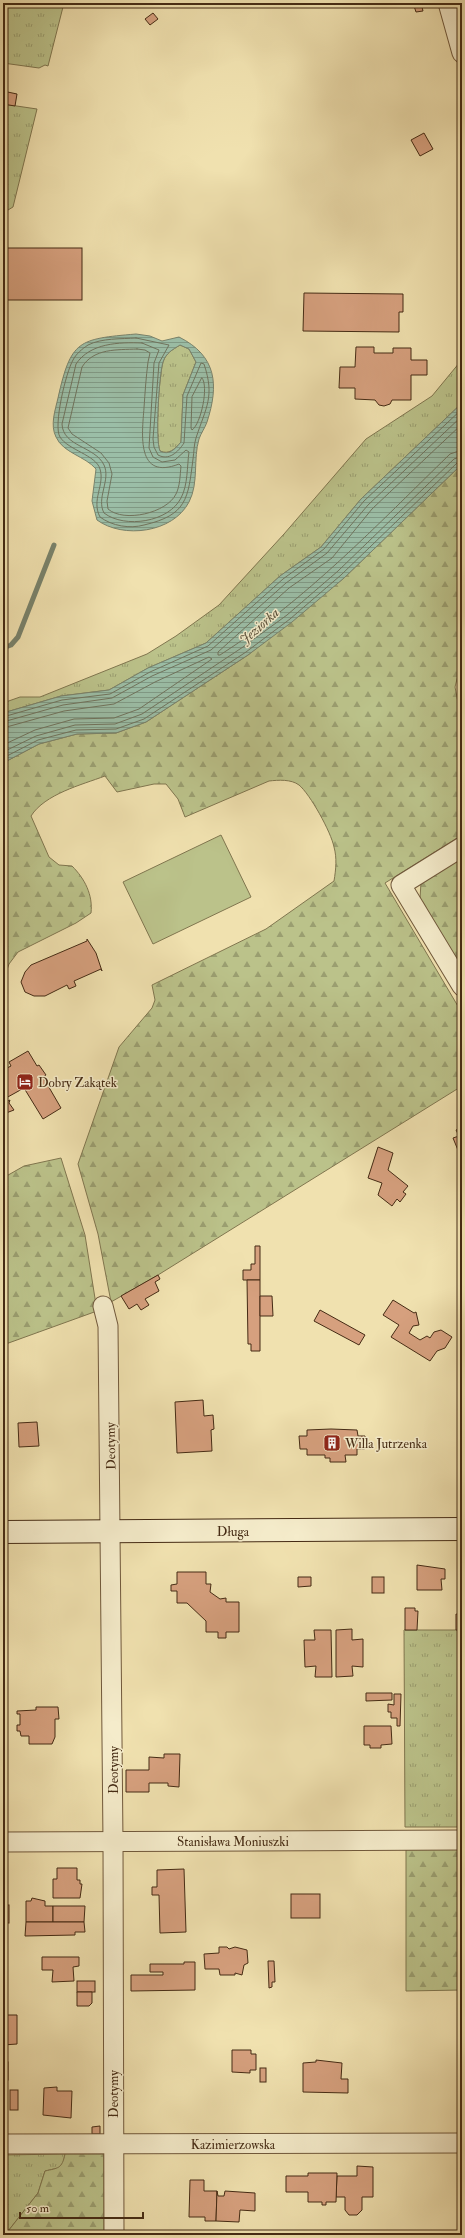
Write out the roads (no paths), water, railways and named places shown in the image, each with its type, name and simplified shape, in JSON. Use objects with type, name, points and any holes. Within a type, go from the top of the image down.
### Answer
[{"type":"street","points":[[448,3],[462,53]]},
{"type":"street","points":[[462,848],[401,885],[462,986]]},
{"type":"street","name":"Deotymy","points":[[103,1306],[108,1326],[111,1532],[114,2235]]},
{"type":"street","name":"Długa","points":[[3,1532],[462,1529]]},
{"type":"street","name":"Stanisława Moniuszki","points":[[3,1842],[462,1840]]},
{"type":"street","name":"Kazimierzowska","points":[[3,2144],[462,2143]]},
{"type":"water","points":[[136,334],[150,336],[162,341],[179,337],[201,353],[208,362],[212,373],[213,396],[211,409],[197,447],[195,479],[192,495],[182,512],[172,521],[147,530],[120,530],[97,520],[92,501],[96,469],[64,447],[56,437],[53,428],[54,413],[63,379],[73,354],[80,346],[89,341]],"holes":[[[180,345],[189,349],[196,362],[183,395],[181,442],[172,451],[166,453],[160,451],[158,434],[158,407],[163,362],[168,354]]]},
{"type":"water","name":"Jeziorka","points":[[462,403],[462,464],[344,578],[292,622],[248,655],[146,722],[116,733],[77,734],[39,744],[3,763],[3,713],[61,696],[109,690],[148,668],[206,643],[280,576],[321,547],[361,499]]},
{"type":"waterway","points":[[3,648],[11,645],[18,637],[54,545]]},
{"type":"place","name":"Dobry Zakątek","points":[[25,1082]]},
{"type":"place","name":"Willa Jutrzenka","points":[[332,1443]]}]
